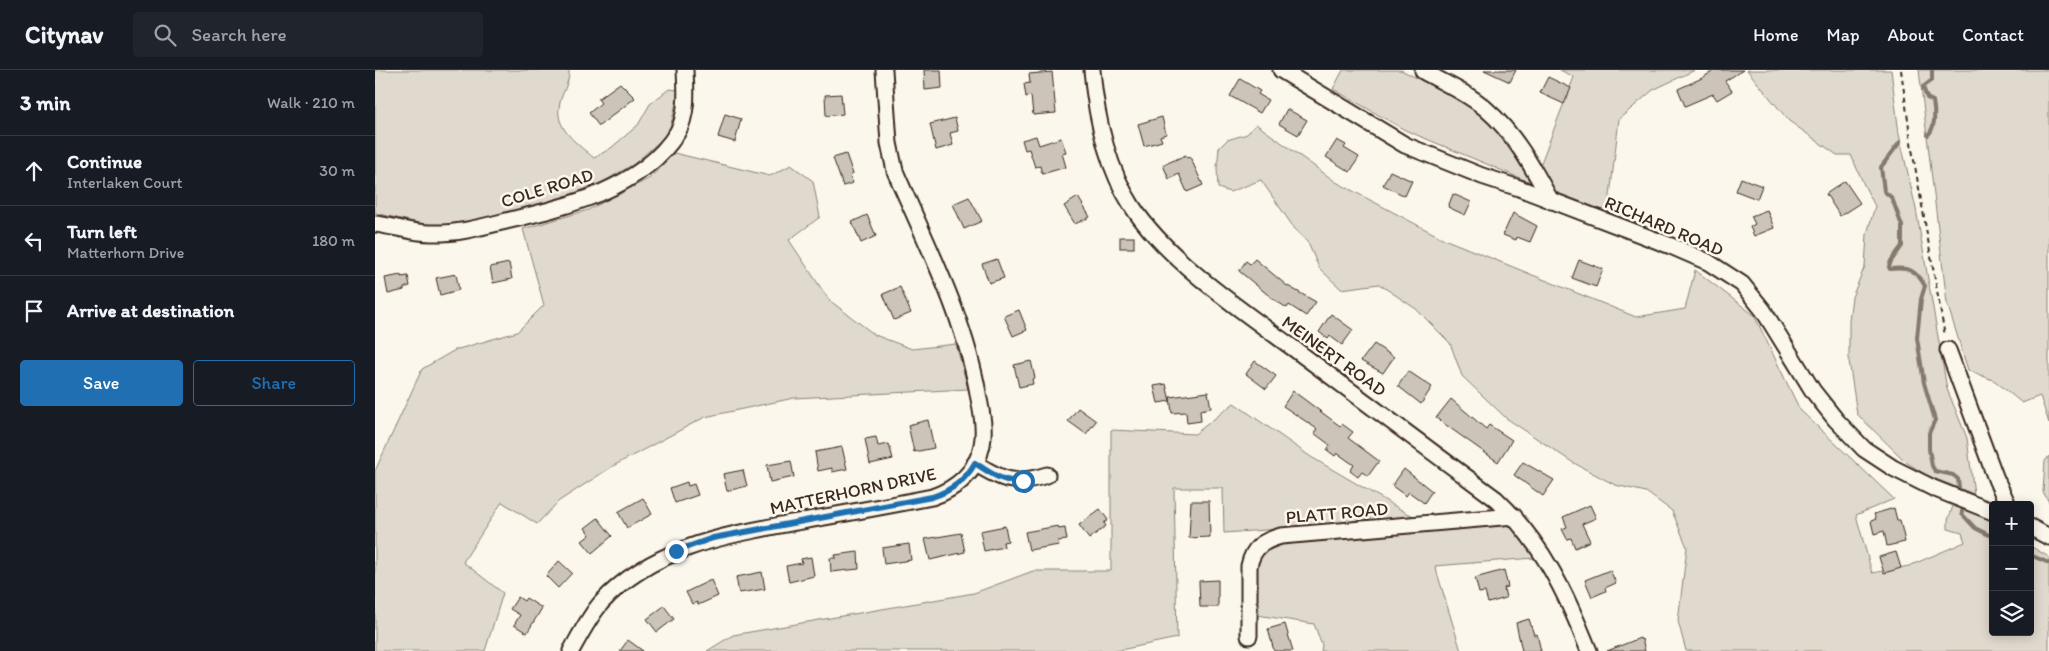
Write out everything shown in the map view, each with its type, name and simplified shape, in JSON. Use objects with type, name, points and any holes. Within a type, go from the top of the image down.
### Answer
[{"type":"street","name":"COLE ROAD","points":[[375,224],[424,232],[451,232],[478,228],[553,210],[584,200],[608,189],[645,167],[663,151],[678,132],[685,112],[685,70]]},
{"type":"street","name":"MATTERHORN DRIVE","points":[[571,651],[596,609],[613,591],[643,569],[676,551],[713,538],[932,497],[957,485],[971,471],[983,445],[983,427],[973,365],[965,335],[895,171],[889,143],[884,70]]},
{"type":"street","name":"MEINERT ROAD","points":[[1092,70],[1100,120],[1119,182],[1133,207],[1159,240],[1198,275],[1249,316],[1496,499],[1514,516],[1533,540],[1563,587],[1589,651]]},
{"type":"street","name":"RICHARD ROAD","points":[[1281,70],[1297,74],[1405,145],[1482,176],[1519,188],[1671,246],[1707,262],[1742,284],[1763,310],[1813,390],[1836,420],[1864,449],[1893,468],[1925,484],[1989,510]]},
{"type":"street","points":[[1423,71],[1459,91],[1485,109],[1510,133],[1551,201]]},
{"type":"street","points":[[1948,350],[1990,463],[2006,501]]},
{"type":"street","points":[[975,463],[994,475],[1018,482],[1047,476]]},
{"type":"street","name":"PLATT ROAD","points":[[1249,636],[1249,566],[1255,550],[1267,540],[1281,536],[1514,516]]},
{"type":"street","points":[[2034,529],[2049,537]]},
{"type":"path","points":[[1901,70],[1912,149],[1948,350]]},
{"type":"shaded area","points":[[375,70],[569,70],[568,80],[560,103],[559,116],[570,137],[594,158],[611,148],[638,125],[650,104],[669,89],[679,90],[669,133],[634,164],[587,191],[524,210],[471,222],[431,226],[375,213]]},
{"type":"shaded area","points":[[1343,70],[1401,70],[1482,111],[1503,137],[1530,178],[1527,181],[1405,130],[1333,89]]},
{"type":"shaded area","points":[[1560,70],[1695,70],[1653,90],[1619,119],[1608,213],[1558,197],[1539,168],[1574,77]]},
{"type":"shaded area","points":[[1747,70],[1891,70],[1899,134],[1916,209],[1947,389],[1967,438],[1974,494],[1926,475],[1906,462],[1857,414],[1849,361],[1849,320],[1852,297],[1865,266],[1867,234],[1875,206],[1851,155],[1837,155],[1789,121]]},
{"type":"shaded area","points":[[1919,70],[2049,70],[2049,423],[2040,396],[2022,403],[1995,381],[1968,370],[1947,303]]},
{"type":"shaded area","points":[[1256,124],[1336,182],[1444,239],[1636,317],[1685,309],[1695,270],[1754,315],[1800,410],[1894,499],[1856,515],[1872,573],[1909,566],[1965,542],[1962,533],[1948,529],[1948,520],[1953,506],[1985,515],[1989,518],[1989,636],[2034,636],[2034,548],[2049,557],[2049,651],[1686,651],[1678,621],[1687,547],[1672,511],[1646,492],[1615,485],[1572,462],[1506,418],[1462,376],[1450,343],[1416,309],[1379,284],[1341,289],[1319,268],[1308,243],[1294,228],[1261,180],[1230,192],[1218,188],[1219,148],[1227,140],[1247,134]]},
{"type":"shaded area","points":[[674,153],[770,176],[791,165],[813,181],[820,217],[789,240],[829,300],[875,335],[912,349],[956,344],[968,389],[794,398],[705,417],[613,466],[559,501],[537,524],[502,502],[463,562],[503,593],[485,651],[375,651],[375,471],[422,369],[455,350],[517,332],[544,305],[523,229],[588,210],[650,178]]},
{"type":"shaded area","points":[[1234,403],[1311,457],[1420,519],[1224,533],[1223,488],[1174,488],[1177,638],[1116,651],[707,651],[733,635],[974,593],[1033,571],[1111,571],[1111,430],[1195,434]]},
{"type":"shaded area","points":[[2049,456],[2049,502],[2043,492],[2045,461]]},
{"type":"shaded area","points":[[1507,524],[1521,535],[1534,558],[1435,566],[1461,651],[1321,651],[1322,645],[1314,624],[1257,615],[1257,561],[1269,546],[1287,538]]},
{"type":"building","points":[[924,70],[941,70],[942,88],[925,90]]},
{"type":"building","points":[[1484,70],[1516,70],[1510,82]]},
{"type":"building","points":[[1715,70],[1743,70],[1725,81],[1732,91],[1717,100],[1713,94],[1685,106],[1678,89]]},
{"type":"building","points":[[1052,72],[1056,113],[1033,115],[1031,96],[1026,97],[1024,84],[1030,83],[1029,74]]},
{"type":"building","points":[[1548,77],[1571,88],[1564,104],[1540,93]]},
{"type":"building","points":[[1240,79],[1260,91],[1258,94],[1268,100],[1260,113],[1230,96]]},
{"type":"building","points":[[620,83],[635,98],[599,126],[589,113],[601,103],[598,99]]},
{"type":"building","points":[[841,94],[843,114],[826,116],[825,95]]},
{"type":"building","points":[[1287,109],[1307,120],[1298,135],[1279,124]]},
{"type":"building","points":[[725,114],[741,119],[735,142],[718,137]]},
{"type":"building","points":[[1162,117],[1166,134],[1160,136],[1162,141],[1144,146],[1138,124]]},
{"type":"building","points":[[955,118],[958,131],[950,133],[953,145],[936,150],[930,124]]},
{"type":"building","points":[[1036,136],[1039,145],[1061,138],[1066,152],[1062,153],[1066,167],[1042,174],[1040,166],[1035,167],[1029,149],[1025,150],[1022,140]]},
{"type":"building","points":[[1337,140],[1346,145],[1344,148],[1359,157],[1350,172],[1326,157]]},
{"type":"building","points":[[846,154],[853,174],[850,176],[853,183],[843,186],[833,158]]},
{"type":"building","points":[[1186,155],[1187,158],[1190,157],[1203,185],[1187,192],[1179,174],[1169,179],[1163,165]]},
{"type":"building","points":[[1390,171],[1412,181],[1405,196],[1383,185]]},
{"type":"building","points":[[1741,178],[1762,186],[1757,199],[1736,191]]},
{"type":"building","points":[[1845,181],[1860,203],[1840,216],[1826,194]]},
{"type":"building","points":[[1453,194],[1471,202],[1465,215],[1448,207]]},
{"type":"building","points":[[969,197],[982,221],[964,229],[953,204]]},
{"type":"building","points":[[1078,197],[1090,217],[1075,224],[1064,206]]},
{"type":"building","points":[[1767,210],[1774,228],[1754,236],[1750,227],[1755,224],[1751,216]]},
{"type":"building","points":[[1513,213],[1537,226],[1530,242],[1517,237],[1516,240],[1503,235]]},
{"type":"building","points":[[867,215],[876,236],[861,243],[852,222]]},
{"type":"building","points":[[1120,237],[1134,237],[1134,248],[1120,248]]},
{"type":"building","points":[[997,259],[1004,278],[989,283],[982,264]]},
{"type":"building","points":[[1255,259],[1286,285],[1316,302],[1306,316],[1289,305],[1287,308],[1273,299],[1239,271],[1246,261],[1250,264]]},
{"type":"building","points":[[1579,260],[1603,269],[1596,287],[1572,278]]},
{"type":"building","points":[[509,263],[512,279],[493,283],[490,267]]},
{"type":"building","points":[[456,274],[459,290],[440,295],[436,278]]},
{"type":"building","points":[[401,275],[401,277],[408,276],[410,286],[404,288],[404,290],[388,294],[385,278]]},
{"type":"building","points":[[900,287],[911,313],[894,320],[883,294]]},
{"type":"building","points":[[1019,310],[1027,330],[1013,336],[1004,316]]},
{"type":"building","points":[[1331,314],[1353,330],[1342,345],[1330,336],[1328,339],[1319,332]]},
{"type":"building","points":[[1374,344],[1394,357],[1383,373],[1361,361]]},
{"type":"building","points":[[1031,361],[1035,378],[1032,379],[1033,384],[1019,387],[1014,365]]},
{"type":"building","points":[[1255,361],[1276,376],[1266,389],[1246,374]]},
{"type":"building","points":[[1408,371],[1432,387],[1421,404],[1398,386]]},
{"type":"building","points":[[1166,384],[1170,401],[1158,403],[1154,386]]},
{"type":"building","points":[[1293,391],[1340,426],[1342,424],[1353,432],[1348,438],[1379,461],[1368,476],[1362,472],[1358,477],[1350,471],[1354,465],[1337,453],[1335,456],[1327,450],[1330,445],[1314,433],[1317,429],[1283,406]]},
{"type":"building","points":[[1208,392],[1211,408],[1200,410],[1201,421],[1187,423],[1186,412],[1172,413],[1170,397]]},
{"type":"building","points":[[1451,399],[1486,429],[1489,425],[1512,440],[1498,462],[1436,418]]},
{"type":"building","points":[[1078,408],[1096,421],[1086,434],[1068,421]]},
{"type":"building","points":[[928,420],[934,448],[914,452],[908,425]]},
{"type":"building","points":[[876,437],[878,446],[889,444],[893,459],[870,464],[865,439]]},
{"type":"building","points":[[842,447],[847,469],[832,472],[832,468],[818,471],[815,452]]},
{"type":"building","points":[[791,461],[794,477],[770,482],[767,465]]},
{"type":"building","points":[[1523,462],[1554,480],[1543,496],[1514,475]]},
{"type":"building","points":[[1404,469],[1432,491],[1424,503],[1409,492],[1406,496],[1392,486]]},
{"type":"building","points":[[743,470],[747,486],[727,491],[723,474]]},
{"type":"building","points":[[687,482],[688,486],[694,484],[698,495],[675,503],[670,488]]},
{"type":"building","points":[[643,498],[652,514],[627,528],[618,512]]},
{"type":"building","points":[[1191,501],[1209,501],[1210,537],[1189,538]]},
{"type":"building","points":[[1590,505],[1596,518],[1582,524],[1590,541],[1575,548],[1571,538],[1567,539],[1562,529],[1567,527],[1563,517]]},
{"type":"building","points":[[1894,508],[1897,520],[1900,520],[1905,542],[1887,546],[1884,531],[1874,534],[1871,521],[1876,519],[1874,514]]},
{"type":"building","points":[[1100,509],[1108,520],[1104,523],[1106,526],[1089,539],[1079,525]]},
{"type":"building","points":[[598,518],[612,536],[592,553],[582,541],[590,535],[585,528]]},
{"type":"building","points":[[1005,526],[1008,541],[1003,542],[1004,547],[984,551],[980,531]]},
{"type":"building","points":[[1058,526],[1059,529],[1065,528],[1067,540],[1058,541],[1059,545],[1029,550],[1025,532]]},
{"type":"building","points":[[961,533],[965,552],[930,560],[925,539]]},
{"type":"building","points":[[909,544],[911,560],[884,564],[882,548]]},
{"type":"building","points":[[858,552],[859,569],[831,572],[830,558],[836,558],[835,555]]},
{"type":"building","points":[[1896,552],[1901,568],[1884,573],[1879,557]]},
{"type":"building","points":[[811,557],[814,576],[789,582],[786,566],[802,563],[801,559]]},
{"type":"building","points":[[559,561],[572,573],[558,588],[546,576]]},
{"type":"building","points":[[1504,570],[1508,587],[1504,588],[1506,598],[1488,603],[1485,592],[1479,593],[1475,578]]},
{"type":"building","points":[[1610,570],[1616,583],[1605,588],[1606,591],[1592,597],[1585,580]]},
{"type":"building","points":[[762,572],[765,589],[739,593],[736,577]]},
{"type":"building","points":[[711,580],[718,596],[698,605],[697,602],[692,604],[686,592]]},
{"type":"building","points":[[1218,580],[1218,607],[1200,607],[1199,581]]},
{"type":"building","points":[[518,597],[524,601],[526,598],[542,608],[527,633],[514,625],[520,615],[510,609]]},
{"type":"building","points":[[664,606],[674,619],[657,632],[647,619]]},
{"type":"building","points":[[1529,619],[1534,635],[1537,634],[1541,651],[1522,651],[1516,623]]},
{"type":"building","points":[[1285,624],[1293,651],[1274,651],[1268,629]]},
{"type":"building","points":[[1640,638],[1642,639],[1645,651],[1607,651]]},
{"type":"building","points":[[628,640],[643,651],[620,651]]},
{"type":"waterway","points":[[1928,135],[1934,123],[1934,109],[1933,101],[1927,98],[1923,87],[1932,80],[1932,70]]},
{"type":"waterway","points":[[1900,142],[1881,167],[1884,191],[1892,198],[1902,226],[1902,246],[1889,267],[1890,269],[1907,269],[1915,273],[1925,286],[1921,299],[1917,338],[1924,383],[1935,420],[1929,433],[1929,449],[1932,466],[1935,471],[1953,475],[1958,479],[1959,487]]},
{"type":"waterway","points":[[1962,511],[1962,514],[1975,528],[1989,535]]},
{"type":"waterway","points":[[2034,557],[2049,563]]},
{"type":"route","points":[[676,551],[713,538],[932,497],[957,485],[971,471],[975,463],[994,475],[1007,480],[1023,481]]}]
